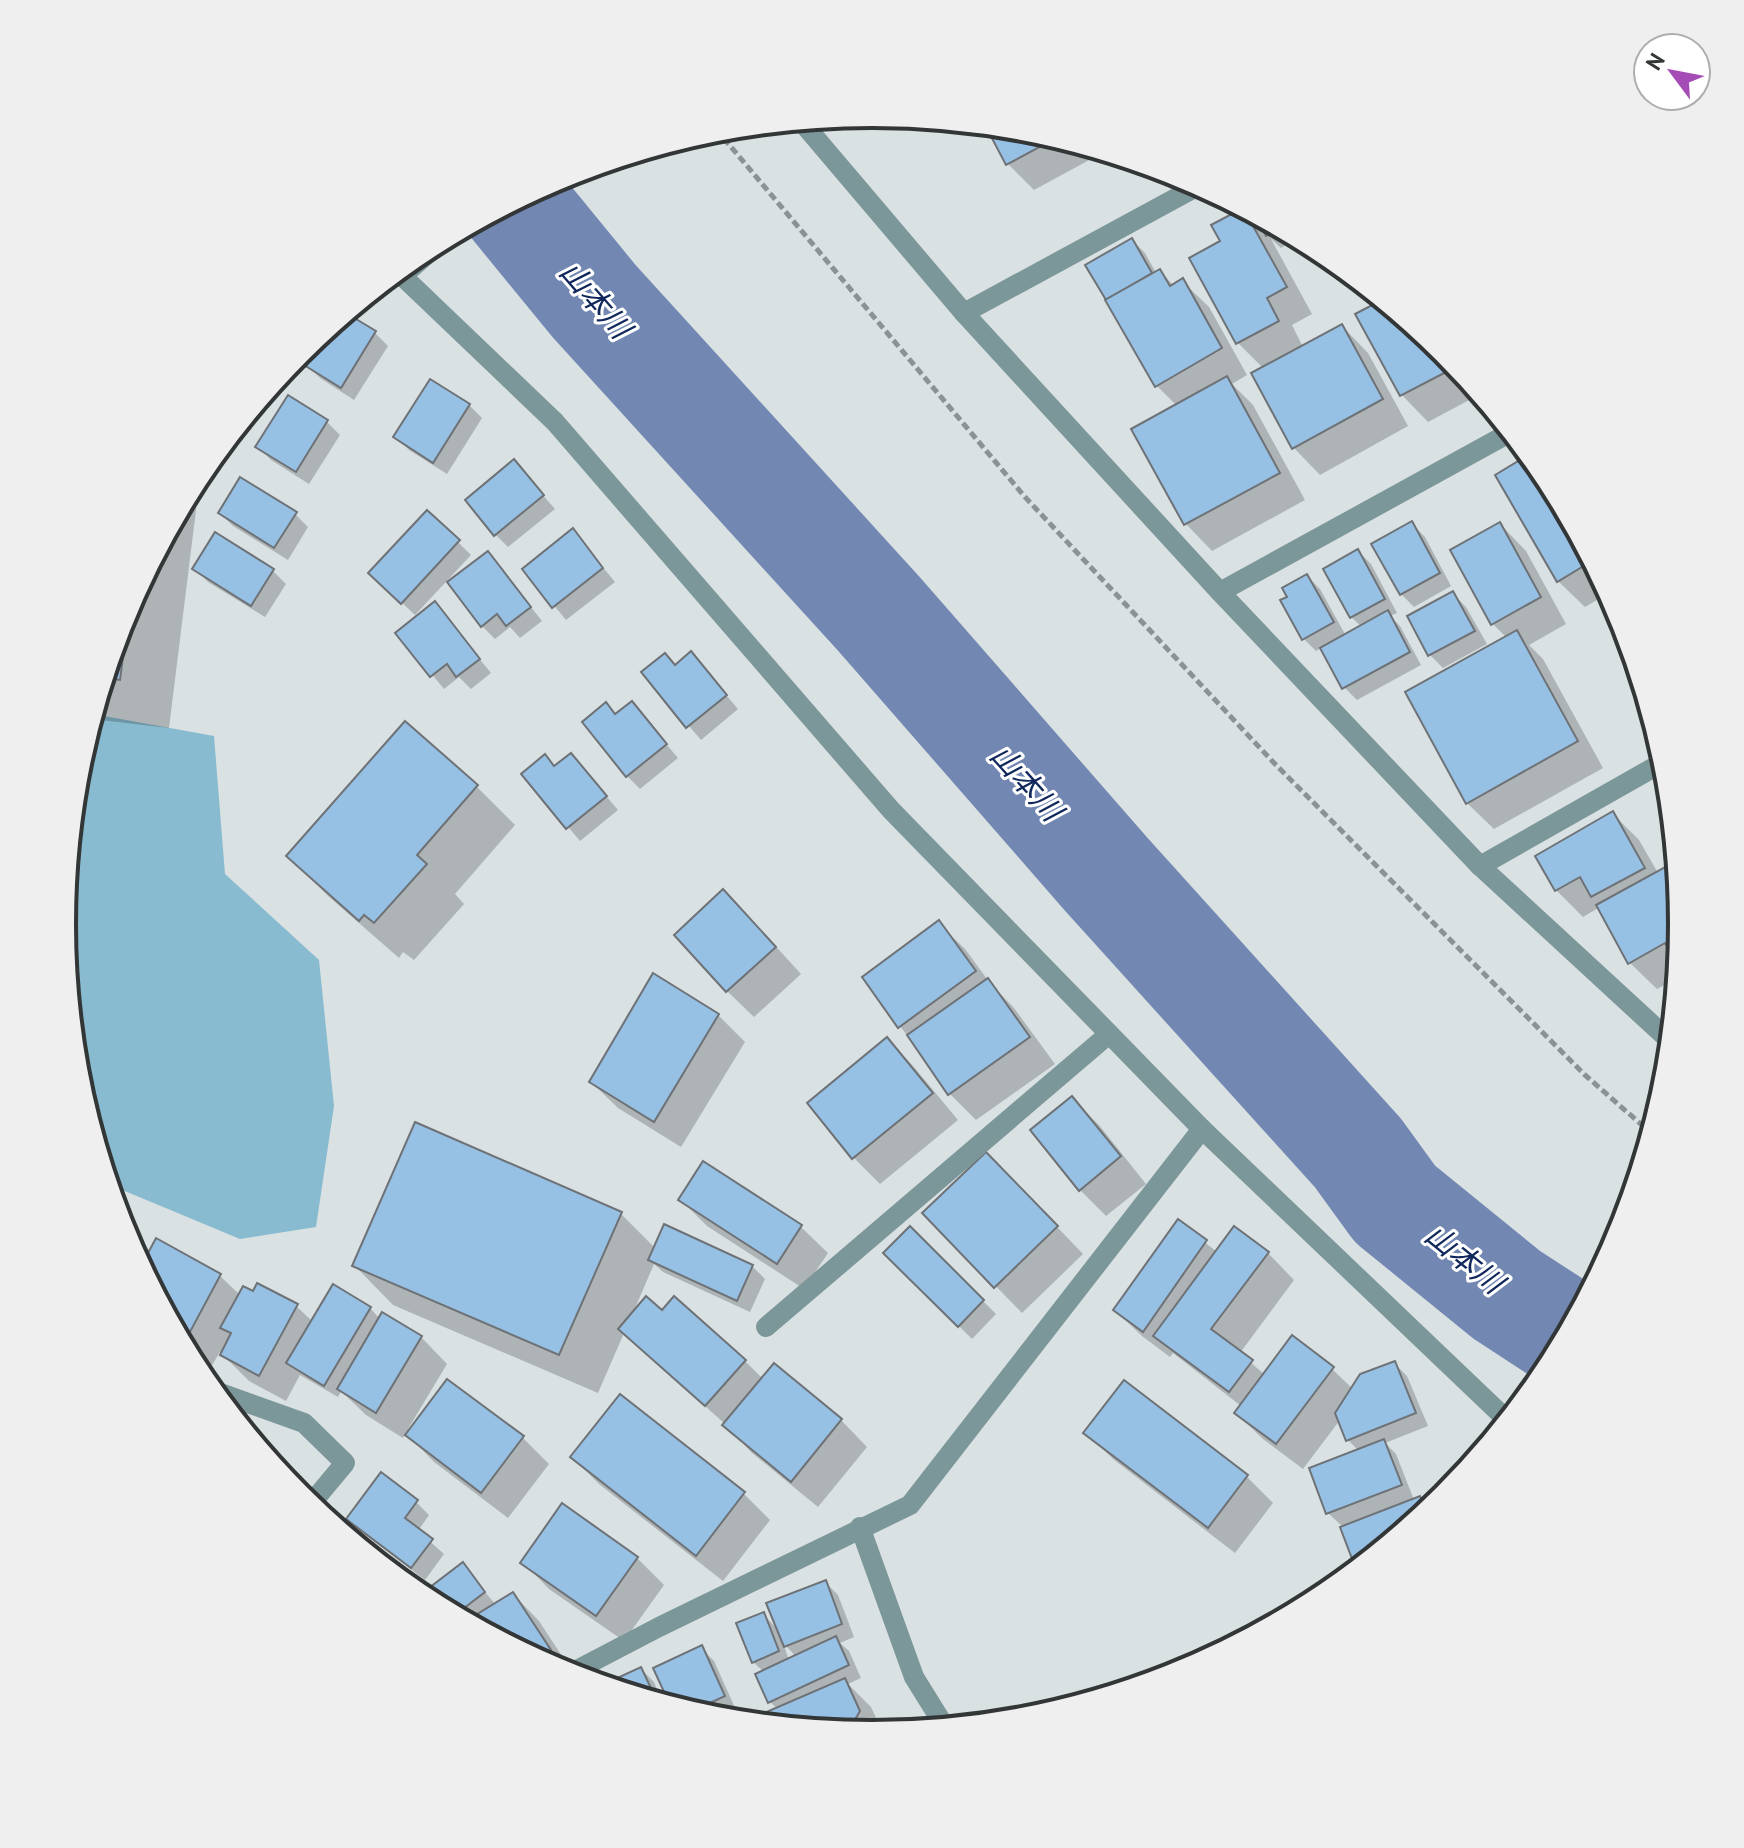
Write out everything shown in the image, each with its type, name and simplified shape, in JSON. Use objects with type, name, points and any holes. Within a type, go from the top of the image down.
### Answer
[{"type":"street","points":[[809,131],[964,313],[1220,592],[1480,866],[1660,1032]]},
{"type":"street","points":[[964,313],[1186,193]]},
{"type":"street","points":[[405,280],[555,422],[891,810],[1202,1129],[1500,1413]]},
{"type":"street","points":[[1220,592],[1502,437]]},
{"type":"street","points":[[1480,866],[1653,768]]},
{"type":"street","points":[[766,1327],[1109,1034]]},
{"type":"street","points":[[585,1666],[860,1527],[910,1505],[1202,1129]]},
{"type":"street","points":[[232,1397],[304,1423],[345,1463],[318,1495]]},
{"type":"street","points":[[860,1527],[914,1677],[939,1717]]},
{"type":"path","points":[[727,142],[1025,497],[1276,765],[1585,1075],[1642,1125]]},
{"type":"shaded area","points":[[104,716],[214,736],[225,874],[319,960],[334,1106],[316,1227],[240,1239],[122,1190],[103,1130],[83,1028],[76,924],[83,820]]},
{"type":"building","points":[[992,137],[1041,146],[1006,165]]},
{"type":"building","points":[[1232,214],[1253,226],[1287,287],[1267,298],[1279,321],[1236,344],[1189,258],[1220,241],[1211,225]]},
{"type":"building","points":[[1132,238],[1152,273],[1106,300],[1085,265]]},
{"type":"building","points":[[1160,269],[1170,286],[1183,278],[1222,348],[1155,387],[1105,300]]},
{"type":"building","points":[[1372,305],[1445,372],[1400,396],[1355,314]]},
{"type":"building","points":[[356,319],[376,331],[341,388],[305,366]]},
{"type":"building","points":[[1342,324],[1383,399],[1292,449],[1251,373]]},
{"type":"building","points":[[1227,376],[1280,473],[1184,525],[1131,429]]},
{"type":"building","points":[[430,379],[470,404],[433,463],[393,437]]},
{"type":"building","points":[[288,395],[328,420],[296,472],[255,447]]},
{"type":"building","points":[[514,459],[544,495],[494,536],[465,500]]},
{"type":"building","points":[[1519,461],[1583,566],[1557,582],[1495,475]]},
{"type":"building","points":[[240,477],[297,512],[274,548],[218,513]]},
{"type":"building","points":[[427,510],[460,540],[401,604],[368,573]]},
{"type":"building","points":[[1412,521],[1440,573],[1400,595],[1371,544]]},
{"type":"building","points":[[1500,522],[1541,597],[1491,625],[1450,550]]},
{"type":"building","points":[[573,528],[603,568],[552,608],[522,569]]},
{"type":"building","points":[[215,532],[274,569],[251,606],[192,569]]},
{"type":"building","points":[[1358,549],[1385,599],[1350,618],[1323,569]]},
{"type":"building","points":[[488,551],[531,607],[506,626],[497,614],[481,627],[447,582]]},
{"type":"building","points":[[1307,574],[1334,622],[1302,640],[1280,600],[1287,597],[1282,588]]},
{"type":"building","points":[[1453,591],[1475,631],[1428,656],[1407,616]]},
{"type":"building","points":[[435,601],[480,659],[456,677],[447,664],[430,677],[395,633]]},
{"type":"building","points":[[1388,610],[1410,652],[1342,689],[1320,648]]},
{"type":"building","points":[[1517,630],[1578,741],[1466,804],[1405,692]]},
{"type":"building","points":[[691,651],[727,695],[686,728],[641,672],[665,653],[675,665]]},
{"type":"building","points":[[123,654],[120,680],[115,679]]},
{"type":"building","points":[[632,701],[667,744],[626,777],[582,722],[606,702],[615,714]]},
{"type":"building","points":[[405,721],[478,785],[417,855],[427,864],[374,923],[364,915],[359,921],[286,856]]},
{"type":"building","points":[[571,753],[607,796],[566,829],[521,774],[545,754],[554,766]]},
{"type":"building","points":[[1613,811],[1645,868],[1591,897],[1580,877],[1555,891],[1535,856]]},
{"type":"building","points":[[1666,867],[1667,947],[1665,943],[1628,964],[1596,905]]},
{"type":"building","points":[[723,889],[776,947],[726,992],[674,935]]},
{"type":"building","points":[[939,920],[976,971],[898,1028],[862,977]]},
{"type":"building","points":[[653,973],[719,1014],[654,1122],[589,1082]]},
{"type":"building","points":[[988,978],[1030,1037],[948,1095],[907,1035]]},
{"type":"building","points":[[887,1037],[933,1093],[852,1159],[807,1103]]},
{"type":"building","points":[[1072,1096],[1121,1156],[1079,1191],[1030,1130]]},
{"type":"building","points":[[415,1122],[622,1212],[559,1355],[352,1266]]},
{"type":"building","points":[[986,1152],[1058,1226],[994,1288],[922,1213]]},
{"type":"building","points":[[703,1161],[802,1225],[777,1264],[678,1200]]},
{"type":"building","points":[[1178,1219],[1207,1240],[1143,1332],[1113,1310]]},
{"type":"building","points":[[664,1224],[753,1265],[737,1301],[648,1260]]},
{"type":"building","points":[[910,1226],[984,1300],[958,1327],[883,1253]]},
{"type":"building","points":[[1234,1226],[1269,1252],[1211,1329],[1253,1360],[1229,1392],[1153,1336]]},
{"type":"building","points":[[156,1238],[221,1274],[190,1333],[158,1276],[148,1253]]},
{"type":"building","points":[[257,1283],[298,1304],[259,1376],[220,1355],[231,1333],[220,1328],[243,1286],[253,1291]]},
{"type":"building","points":[[333,1284],[371,1307],[324,1386],[286,1363]]},
{"type":"building","points":[[646,1296],[662,1310],[674,1296],[746,1360],[705,1406],[618,1329]]},
{"type":"building","points":[[382,1312],[422,1336],[376,1413],[337,1389]]},
{"type":"building","points":[[1292,1335],[1334,1367],[1276,1444],[1234,1413]]},
{"type":"building","points":[[1395,1361],[1416,1413],[1346,1441],[1335,1413],[1360,1374]]},
{"type":"building","points":[[774,1363],[842,1419],[791,1482],[722,1425]]},
{"type":"building","points":[[447,1379],[524,1436],[481,1493],[405,1435]]},
{"type":"building","points":[[1124,1380],[1248,1475],[1208,1528],[1083,1433]]},
{"type":"building","points":[[620,1394],[745,1492],[696,1556],[570,1457]]},
{"type":"building","points":[[1384,1439],[1402,1485],[1326,1514],[1309,1468]]},
{"type":"building","points":[[381,1472],[418,1500],[405,1518],[433,1539],[411,1568],[346,1519]]},
{"type":"building","points":[[1420,1496],[1421,1500],[1352,1559],[1340,1527]]},
{"type":"building","points":[[562,1503],[638,1557],[596,1616],[520,1563]]},
{"type":"building","points":[[463,1562],[485,1592],[465,1607],[431,1587]]},
{"type":"building","points":[[826,1580],[842,1624],[784,1647],[766,1603]]},
{"type":"building","points":[[513,1592],[551,1650],[520,1638],[477,1614]]},
{"type":"building","points":[[764,1612],[779,1651],[752,1663],[736,1623]]},
{"type":"building","points":[[836,1636],[849,1665],[768,1703],[755,1674]]},
{"type":"building","points":[[702,1645],[725,1696],[710,1703],[664,1692],[653,1668]]},
{"type":"building","points":[[641,1667],[651,1689],[617,1678]]},
{"type":"building","points":[[845,1678],[860,1711],[855,1719],[765,1713]]},
{"type":"waterway","name":"山本川","points":[[520,210],[594,301],[879,614],[1106,874],[1358,1153],[1395,1204],[1507,1295],[1557,1328]]}]
